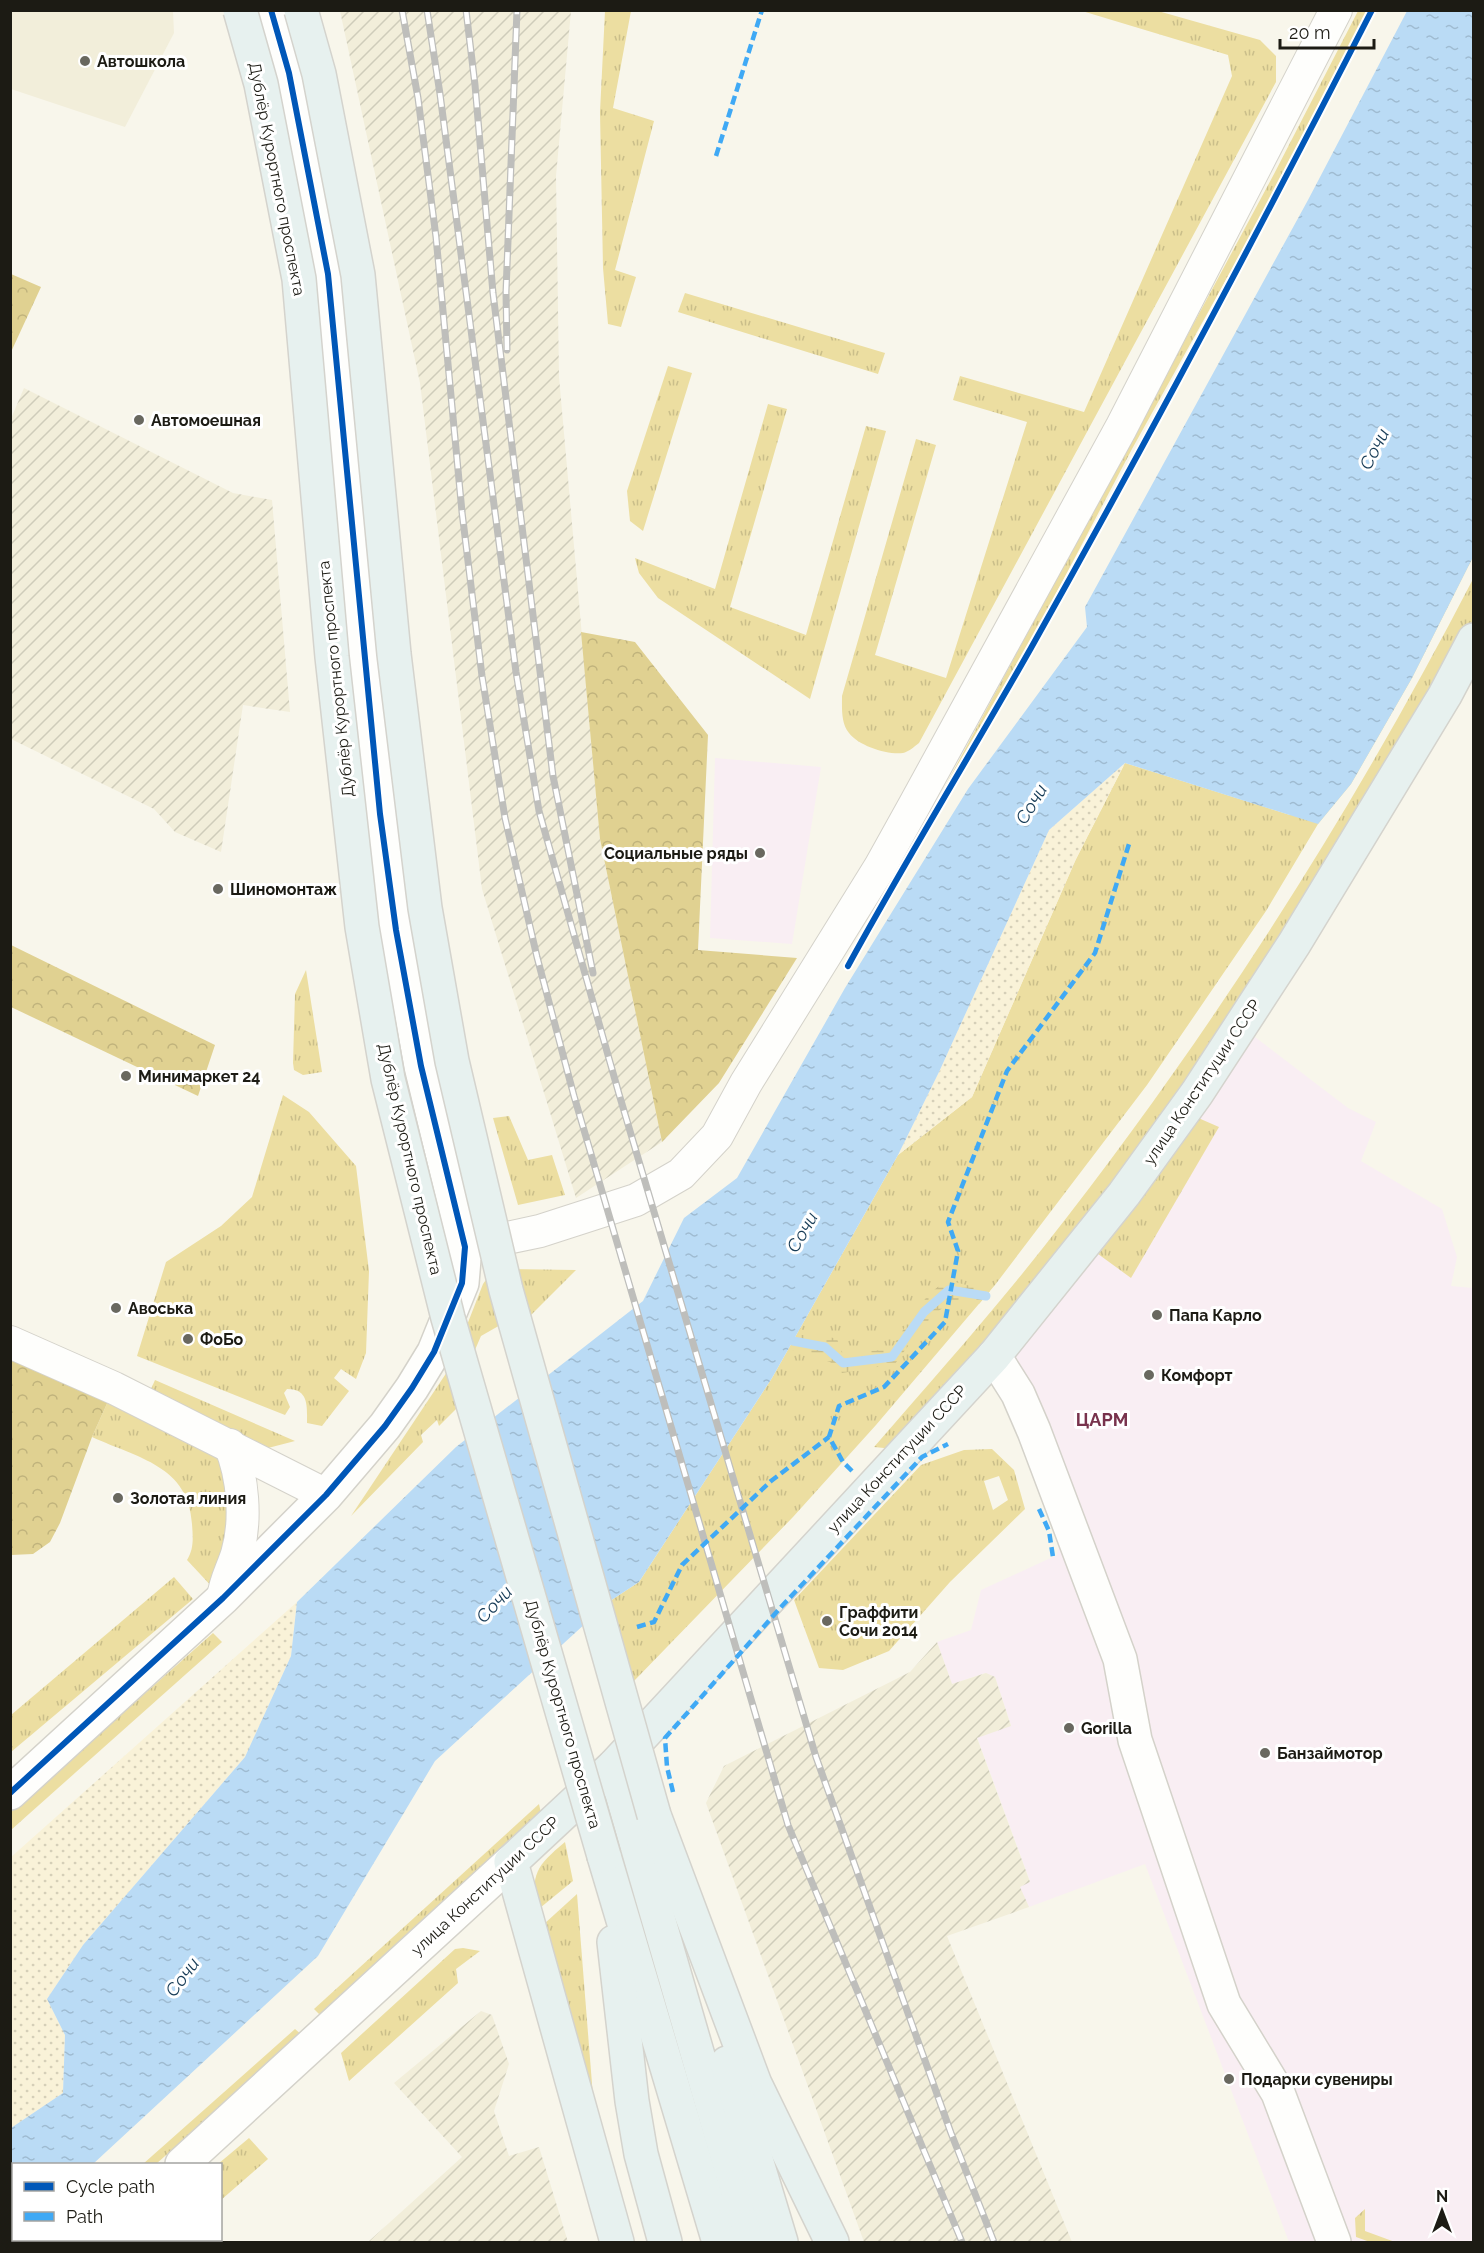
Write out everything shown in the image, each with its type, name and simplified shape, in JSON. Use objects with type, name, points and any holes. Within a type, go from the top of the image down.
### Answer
[{"type":"main road","name":"Дублёр Курортного проспекта","points":[[240,10],[261,84],[299,279],[332,657],[360,915],[388,1079],[448,1318],[719,2242]]},
{"type":"main road","points":[[301,10],[319,74],[358,275],[395,665],[425,908],[452,1061],[506,1290],[654,1815],[781,2242]]},
{"type":"main road","name":"улица Конституции СССР","points":[[512,1862],[614,1766],[994,1356],[1124,1194],[1197,1093],[1294,944],[1446,695],[1473,640]]},
{"type":"main road","points":[[614,1766],[752,2242]]},
{"type":"main road","points":[[654,1815],[755,2084],[832,2242]]},
{"type":"main road","points":[[604,1856],[632,2101],[641,2154],[665,2242]]},
{"type":"main road","points":[[512,1862],[617,2242]]},
{"type":"street","points":[[10,1793],[223,1598],[326,1495],[385,1426],[434,1352],[462,1283],[465,1247],[421,1066],[396,930],[367,692],[328,274],[289,73],[271,10]]},
{"type":"street","points":[[465,1247],[540,1231],[636,1200],[681,1174],[717,1136],[746,1083],[886,857],[1121,428],[1336,10]]},
{"type":"street","points":[[10,1342],[114,1388],[326,1495]]},
{"type":"street","points":[[994,1356],[1018,1394],[1034,1431],[1119,1659],[1135,1740],[1224,2004],[1278,2093],[1334,2242]]},
{"type":"street","points":[[223,1598],[225,1580],[237,1553],[241,1507],[238,1465],[230,1445]]},
{"type":"street","name":"улица Конституции СССР","points":[[183,2163],[512,1862]]},
{"type":"shaded area","name":"Автошкола","points":[[11,10],[173,11],[174,33],[125,127],[11,89]]},
{"type":"shaded area","points":[[340,11],[571,11],[556,176],[559,377],[600,839],[662,1142],[576,1198],[482,889],[420,383]]},
{"type":"shaded area","points":[[24,388],[233,493],[272,500],[290,712],[243,705],[221,852],[175,832],[154,809],[11,739],[10,421]]},
{"type":"shaded area","name":"Социальные ряды","points":[[715,758],[821,767],[792,944],[710,938]]},
{"type":"shaded area","points":[[1255,1037],[1348,1108],[1376,1122],[1361,1161],[1442,1209],[1457,1257],[1451,1286],[1473,1288],[1473,2242],[1289,2242],[1145,1864],[1029,1907],[1019,1886],[1030,1881],[977,1737],[1011,1725],[995,1677],[985,1673],[952,1684],[937,1642],[971,1630],[981,1590],[1057,1555],[1060,1537],[990,1371]]},
{"type":"shaded area","points":[[937,1642],[952,1684],[986,1673],[995,1677],[1011,1726],[977,1738],[1030,1882],[1020,1887],[1029,1907],[947,1936],[1072,2242],[864,2242],[706,1803],[724,1766],[910,1672]]},
{"type":"shaded area","points":[[481,2011],[492,2015],[509,2064],[494,2111],[509,2156],[539,2147],[568,2242],[368,2242],[462,2157],[394,2083]]},
{"type":"green space","points":[[605,11],[631,11],[613,108],[654,121],[615,270],[636,277],[621,327],[608,324],[603,268],[600,112]]},
{"type":"green space","points":[[1082,11],[1158,11],[1260,40],[1276,56],[1276,82],[919,743],[903,753],[882,751],[859,742],[846,729],[843,720],[842,696],[916,439],[936,445],[875,655],[946,678],[1027,422],[953,400],[960,376],[1084,412],[1232,76],[1228,55]]},
{"type":"green space","points":[[1358,11],[1372,11],[1342,71],[1132,449],[1019,664],[927,820],[1274,174]]},
{"type":"green space","points":[[11,274],[41,287],[11,352]]},
{"type":"green space","points":[[685,293],[885,353],[878,374],[678,312]]},
{"type":"green space","points":[[668,366],[692,373],[643,531],[630,521],[627,491]]},
{"type":"green space","points":[[768,404],[787,409],[730,607],[806,635],[866,426],[886,431],[810,699],[658,598],[639,573],[635,558],[715,589]]},
{"type":"green space","points":[[1473,557],[1412,678],[1351,784],[1318,824],[1266,911],[1147,1085],[995,1285],[876,1425],[793,1517],[634,1681],[610,1601],[639,1582],[772,1378],[898,1155],[972,1097],[1076,859],[1125,763],[1290,815]]},
{"type":"green space","points":[[1473,579],[1473,640],[1197,1093],[904,1450],[874,1447],[1046,1244],[1106,1166],[1221,1004],[1328,838],[1427,666]]},
{"type":"green space","points":[[581,632],[635,642],[708,735],[698,950],[797,958],[719,1083],[662,1142],[600,839]]},
{"type":"green space","points":[[11,945],[215,1045],[198,1096],[11,1007]]},
{"type":"green space","points":[[306,970],[322,1072],[303,1075],[294,1070],[293,1063],[295,994]]},
{"type":"green space","points":[[283,1095],[309,1112],[356,1166],[369,1271],[366,1353],[356,1379],[341,1369],[334,1378],[349,1391],[322,1426],[307,1423],[305,1400],[303,1395],[294,1390],[287,1389],[284,1393],[290,1407],[285,1415],[137,1356],[166,1262],[221,1226],[252,1197]]},
{"type":"green space","points":[[509,1116],[528,1160],[552,1155],[565,1195],[518,1205],[493,1118]]},
{"type":"green space","points":[[1196,1117],[1219,1127],[1131,1278],[1094,1251]]},
{"type":"green space","points":[[507,1269],[576,1270],[522,1324],[502,1324],[481,1336],[468,1366],[457,1408],[439,1426],[437,1420],[421,1435],[423,1442],[351,1516],[451,1366],[483,1284],[488,1277]]},
{"type":"green space","points":[[951,1281],[990,1291],[979,1304],[955,1302],[939,1311],[922,1328],[895,1364],[842,1373],[830,1362],[789,1349],[800,1329],[837,1339],[843,1354],[891,1349],[925,1299],[942,1284]]},
{"type":"green space","points":[[10,1342],[114,1388],[92,1437],[60,1523],[50,1542],[33,1554],[11,1555]]},
{"type":"green space","points":[[155,1380],[295,1441],[268,1448],[257,1446],[147,1398]]},
{"type":"green space","points":[[114,1388],[226,1443],[240,1484],[214,1589],[187,1560],[192,1547],[192,1524],[189,1504],[182,1489],[171,1477],[143,1458],[92,1437]]},
{"type":"green space","points":[[992,1449],[1014,1470],[1025,1509],[950,1582],[889,1651],[843,1670],[819,1668],[794,1600],[921,1465],[964,1450]],"holes":[[[999,1476],[1008,1500],[993,1510],[984,1481]]]},
{"type":"green space","points":[[174,1577],[193,1599],[11,1752],[11,1715]]},
{"type":"green space","points":[[213,1633],[222,1642],[11,1830],[10,1813]]},
{"type":"green space","points":[[539,1804],[542,1818],[322,2017],[314,2009]]},
{"type":"green space","points":[[565,1842],[573,1881],[535,1912],[534,1888],[538,1872],[547,1858]]},
{"type":"green space","points":[[577,1894],[594,2109],[544,1924]]},
{"type":"green space","points":[[455,1949],[480,1951],[456,1969],[458,1983],[349,2081],[341,2053]]},
{"type":"green space","points":[[295,2029],[302,2035],[157,2163],[144,2163]]},
{"type":"green space","points":[[249,2138],[268,2159],[222,2199],[222,2163],[219,2163]]},
{"type":"green space","points":[[1365,2209],[1365,2231],[1395,2242],[1370,2242],[1356,2237],[1355,2218]]},
{"type":"sand","points":[[1125,763],[1076,859],[972,1097],[898,1155],[939,1072],[1049,830]]},
{"type":"sand","points":[[297,1602],[291,1656],[245,1757],[83,1945],[47,1999],[65,2035],[63,2093],[11,2128],[10,1858]]},
{"type":"water","name":"Сочи","points":[[1407,11],[1473,11],[1473,557],[1412,678],[1351,784],[1318,824],[1125,763],[1049,830],[939,1072],[898,1155],[772,1378],[639,1582],[610,1601],[435,1761],[318,1956],[94,2163],[12,2163],[11,2241],[11,2128],[63,2093],[65,2035],[47,1999],[83,1945],[245,1757],[291,1656],[297,1602],[456,1447],[643,1301],[684,1218],[737,1178],[845,988],[968,789],[1087,627],[1085,607],[1308,200]]},
{"type":"waterway","points":[[793,1341],[825,1347],[843,1363],[892,1357],[924,1312],[949,1290],[986,1296]]},
{"type":"railway","points":[[402,10],[418,98],[436,237],[462,512],[482,676],[505,818],[537,957],[574,1096],[788,1825],[962,2242]]},
{"type":"railway","points":[[427,10],[516,672],[539,811],[619,1094],[816,1757],[951,2133],[994,2242]]},
{"type":"railway","points":[[466,10],[475,85],[493,293],[553,776],[593,973]]},
{"type":"railway","points":[[507,350],[506,292],[517,10]]},
{"type":"marked path","points":[[716,156],[762,10]]},
{"type":"marked path","points":[[852,1471],[843,1462],[829,1437],[839,1406],[884,1387],[945,1322],[958,1251],[948,1222],[1007,1071],[1095,953],[1129,844]]},
{"type":"marked path","points":[[637,1627],[654,1622],[682,1565],[771,1481],[829,1437]]},
{"type":"marked path","points":[[673,1792],[667,1767],[665,1738],[782,1606],[922,1457],[948,1444]]},
{"type":"marked path","points":[[1039,1509],[1049,1531],[1053,1557]]},
{"type":"cycle path","points":[[10,1793],[223,1598],[326,1495],[385,1426],[412,1388],[434,1352],[462,1283],[465,1247],[421,1066],[396,930],[380,814],[328,274],[289,73],[271,10]]},
{"type":"cycle path","points":[[848,966],[1119,490],[1372,10]]},
{"type":"place","name":"Автошкола","points":[[85,61]]},
{"type":"place","name":"Автомоешная","points":[[139,420]]},
{"type":"place","name":"Социальные ряды","points":[[760,853]]},
{"type":"place","name":"Шиномонтаж","points":[[218,889]]},
{"type":"place","name":"Минимаркет 24","points":[[126,1076]]},
{"type":"place","name":"Авоська","points":[[116,1308]]},
{"type":"place","name":"Папа Карло","points":[[1157,1315]]},
{"type":"place","name":"ФоБо","points":[[188,1339]]},
{"type":"place","name":"Комфорт","points":[[1149,1375]]},
{"type":"place","name":"Золотая линия","points":[[118,1498]]},
{"type":"place","name":"Граффити Сочи 2014","points":[[827,1621]]},
{"type":"place","name":"Gorilla","points":[[1069,1728]]},
{"type":"place","name":"Банзаймотор","points":[[1265,1753]]},
{"type":"place","name":"Подарки сувениры","points":[[1229,2079]]},
{"type":"district","name":"ЦАРМ","points":[[1102,1419]]}]
